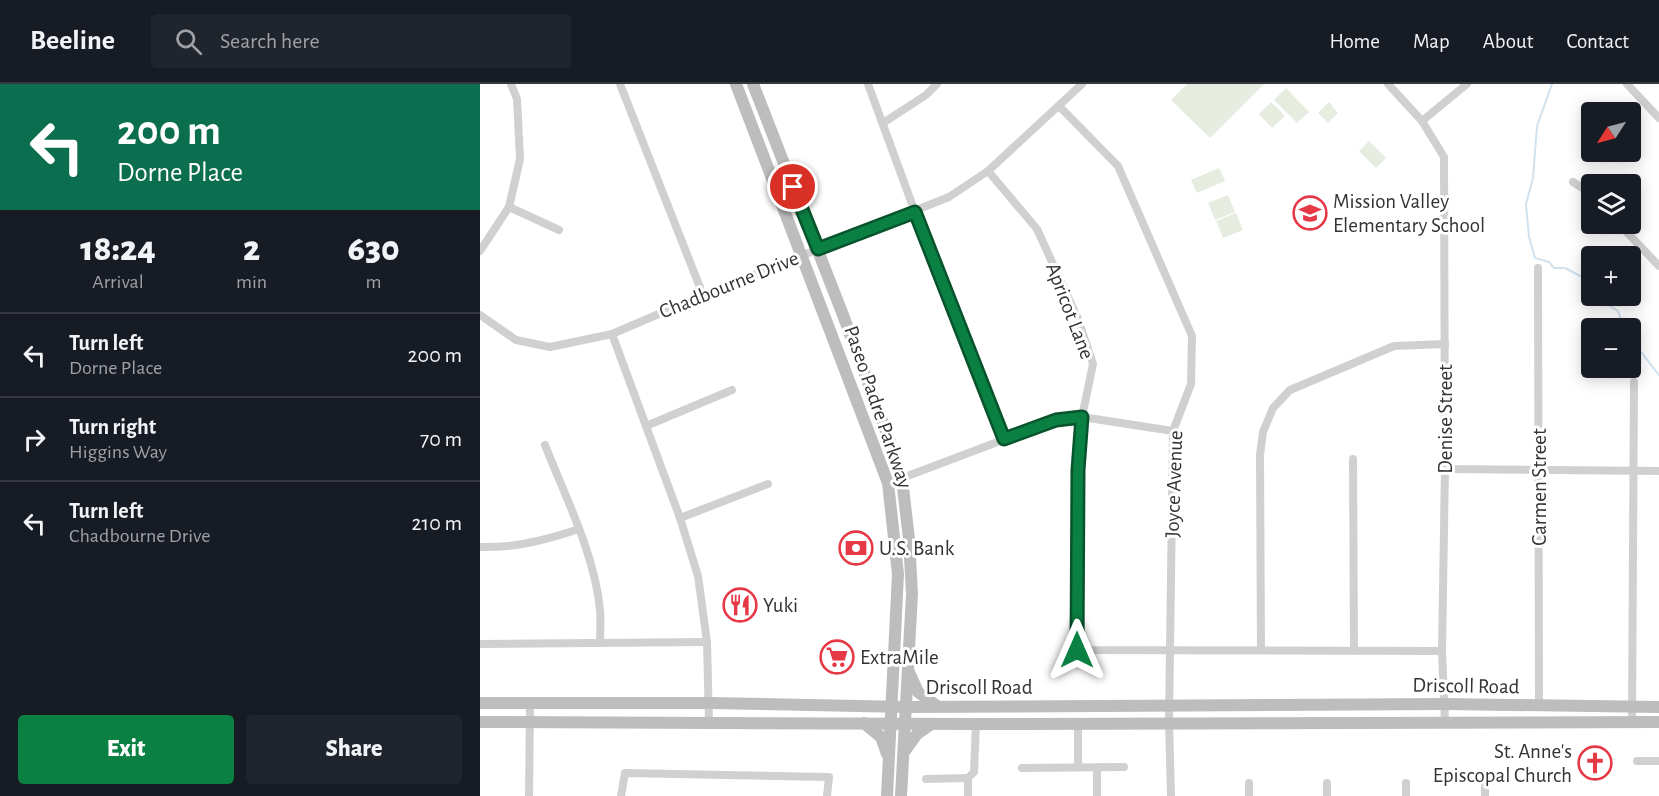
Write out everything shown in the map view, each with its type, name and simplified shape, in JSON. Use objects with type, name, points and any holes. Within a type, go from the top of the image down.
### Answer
[{"type":"street","points":[[480,251],[509,207],[520,159],[517,99],[511,84]]},
{"type":"street","points":[[620,84],[703,295]]},
{"type":"street","name":"Paseo Padre Parkway","points":[[736,84],[888,483],[898,574],[887,796]]},
{"type":"street","name":"Paseo Padre Parkway","points":[[753,84],[818,249],[902,479],[912,594],[901,796]]},
{"type":"street","points":[[868,84],[915,212],[1004,439]]},
{"type":"street","points":[[883,123],[926,95],[937,84]]},
{"type":"street","name":"Chadbourne Drive","points":[[480,315],[516,340],[550,347],[612,334],[703,295],[949,197],[988,171],[1082,84]]},
{"type":"street","name":"Denise Street","points":[[1388,84],[1422,121],[1443,157],[1445,469],[1442,651],[1445,723]]},
{"type":"street","points":[[1422,121],[1467,84]]},
{"type":"street","points":[[1627,84],[1659,118]]},
{"type":"street","name":"Joyce Avenue","points":[[1059,106],[1118,166],[1192,336],[1191,384],[1173,431],[1169,723],[1171,796]]},
{"type":"street","name":"Apricot Lane","points":[[988,171],[1037,229],[1078,319],[1093,364],[1082,417],[1078,470],[1077,650],[1170,650]]},
{"type":"street","points":[[1573,182],[1581,186]]},
{"type":"street","points":[[509,207],[559,230]]},
{"type":"street","points":[[1629,234],[1659,266]]},
{"type":"street","name":"Carmen Street","points":[[1538,268],[1539,706]]},
{"type":"street","points":[[612,334],[680,518],[698,576],[707,642],[709,723]]},
{"type":"street","points":[[1261,650],[1260,455],[1263,432],[1273,408],[1290,390],[1394,346],[1444,344]]},
{"type":"street","points":[[1632,722],[1634,382]]},
{"type":"street","points":[[646,426],[732,390]]},
{"type":"street","points":[[888,483],[1056,420],[1082,417],[1173,431]]},
{"type":"street","points":[[545,445],[579,529],[593,572],[600,609],[600,643]]},
{"type":"street","points":[[1353,459],[1354,651]]},
{"type":"street","points":[[1445,469],[1659,471]]},
{"type":"street","points":[[680,518],[768,484]]},
{"type":"street","points":[[480,547],[505,548],[541,542],[579,529]]},
{"type":"street","points":[[480,644],[707,642]]},
{"type":"street","points":[[1170,650],[1442,651]]},
{"type":"street","points":[[908,668],[918,692],[938,706]]},
{"type":"street","points":[[864,705],[881,697],[894,673]]},
{"type":"street","name":"Driscoll Road","points":[[480,703],[709,703],[906,707],[1446,704],[1659,707]]},
{"type":"street","points":[[529,796],[530,704]]},
{"type":"street","name":"Driscoll Road","points":[[480,722],[530,724],[1659,722]]},
{"type":"street","points":[[864,723],[881,737],[889,760]]},
{"type":"street","points":[[903,753],[916,734],[933,723]]},
{"type":"street","points":[[1078,723],[1078,767]]},
{"type":"street","points":[[926,779],[968,778],[974,772],[976,724]]},
{"type":"street","points":[[1637,762],[1659,761]]},
{"type":"street","points":[[1097,767],[1097,796]]},
{"type":"street","points":[[1022,768],[1124,767]]},
{"type":"street","points":[[621,796],[625,774],[829,777],[827,796]]},
{"type":"street","points":[[968,778],[968,796]]},
{"type":"street","points":[[1249,783],[1249,796]]},
{"type":"street","points":[[1327,783],[1327,796]]},
{"type":"street","points":[[1406,783],[1406,796]]},
{"type":"street","points":[[1485,783],[1485,796]]},
{"type":"shaded area","points":[[1187,84],[1264,84],[1210,138],[1171,100]]},
{"type":"shaded area","points":[[1286,88],[1309,112],[1297,123],[1274,100]]},
{"type":"shaded area","points":[[1271,102],[1285,116],[1272,128],[1259,114]]},
{"type":"shaded area","points":[[1329,102],[1338,113],[1328,123],[1318,113]]},
{"type":"shaded area","points":[[1369,141],[1386,158],[1376,168],[1359,151]]},
{"type":"shaded area","points":[[1219,168],[1225,181],[1197,193],[1191,180]]},
{"type":"shaded area","points":[[1228,195],[1235,212],[1215,220],[1208,203]]},
{"type":"shaded area","points":[[1236,213],[1243,230],[1223,238],[1216,221]]},
{"type":"waterway","points":[[1552,84],[1537,126],[1533,178],[1526,204],[1529,237],[1535,258],[1549,262],[1554,268],[1565,268],[1581,276]]},
{"type":"waterway","points":[[1610,306],[1618,311],[1620,318]]},
{"type":"waterway","points":[[1641,352],[1659,375]]},
{"type":"place","name":"Mission Valley Elementary School","points":[[1310,213]]},
{"type":"place","name":"U.S. Bank","points":[[856,548]]},
{"type":"place","name":"Yuki","points":[[740,605]]},
{"type":"place","name":"ExtraMile","points":[[837,657]]},
{"type":"place","name":"St. Anne's Episcopal Church","points":[[1595,763]]},
{"type":"route","points":[[793,187],[818,249],[915,212],[1004,439],[1056,420],[1082,417],[1078,470],[1077,650]]}]
